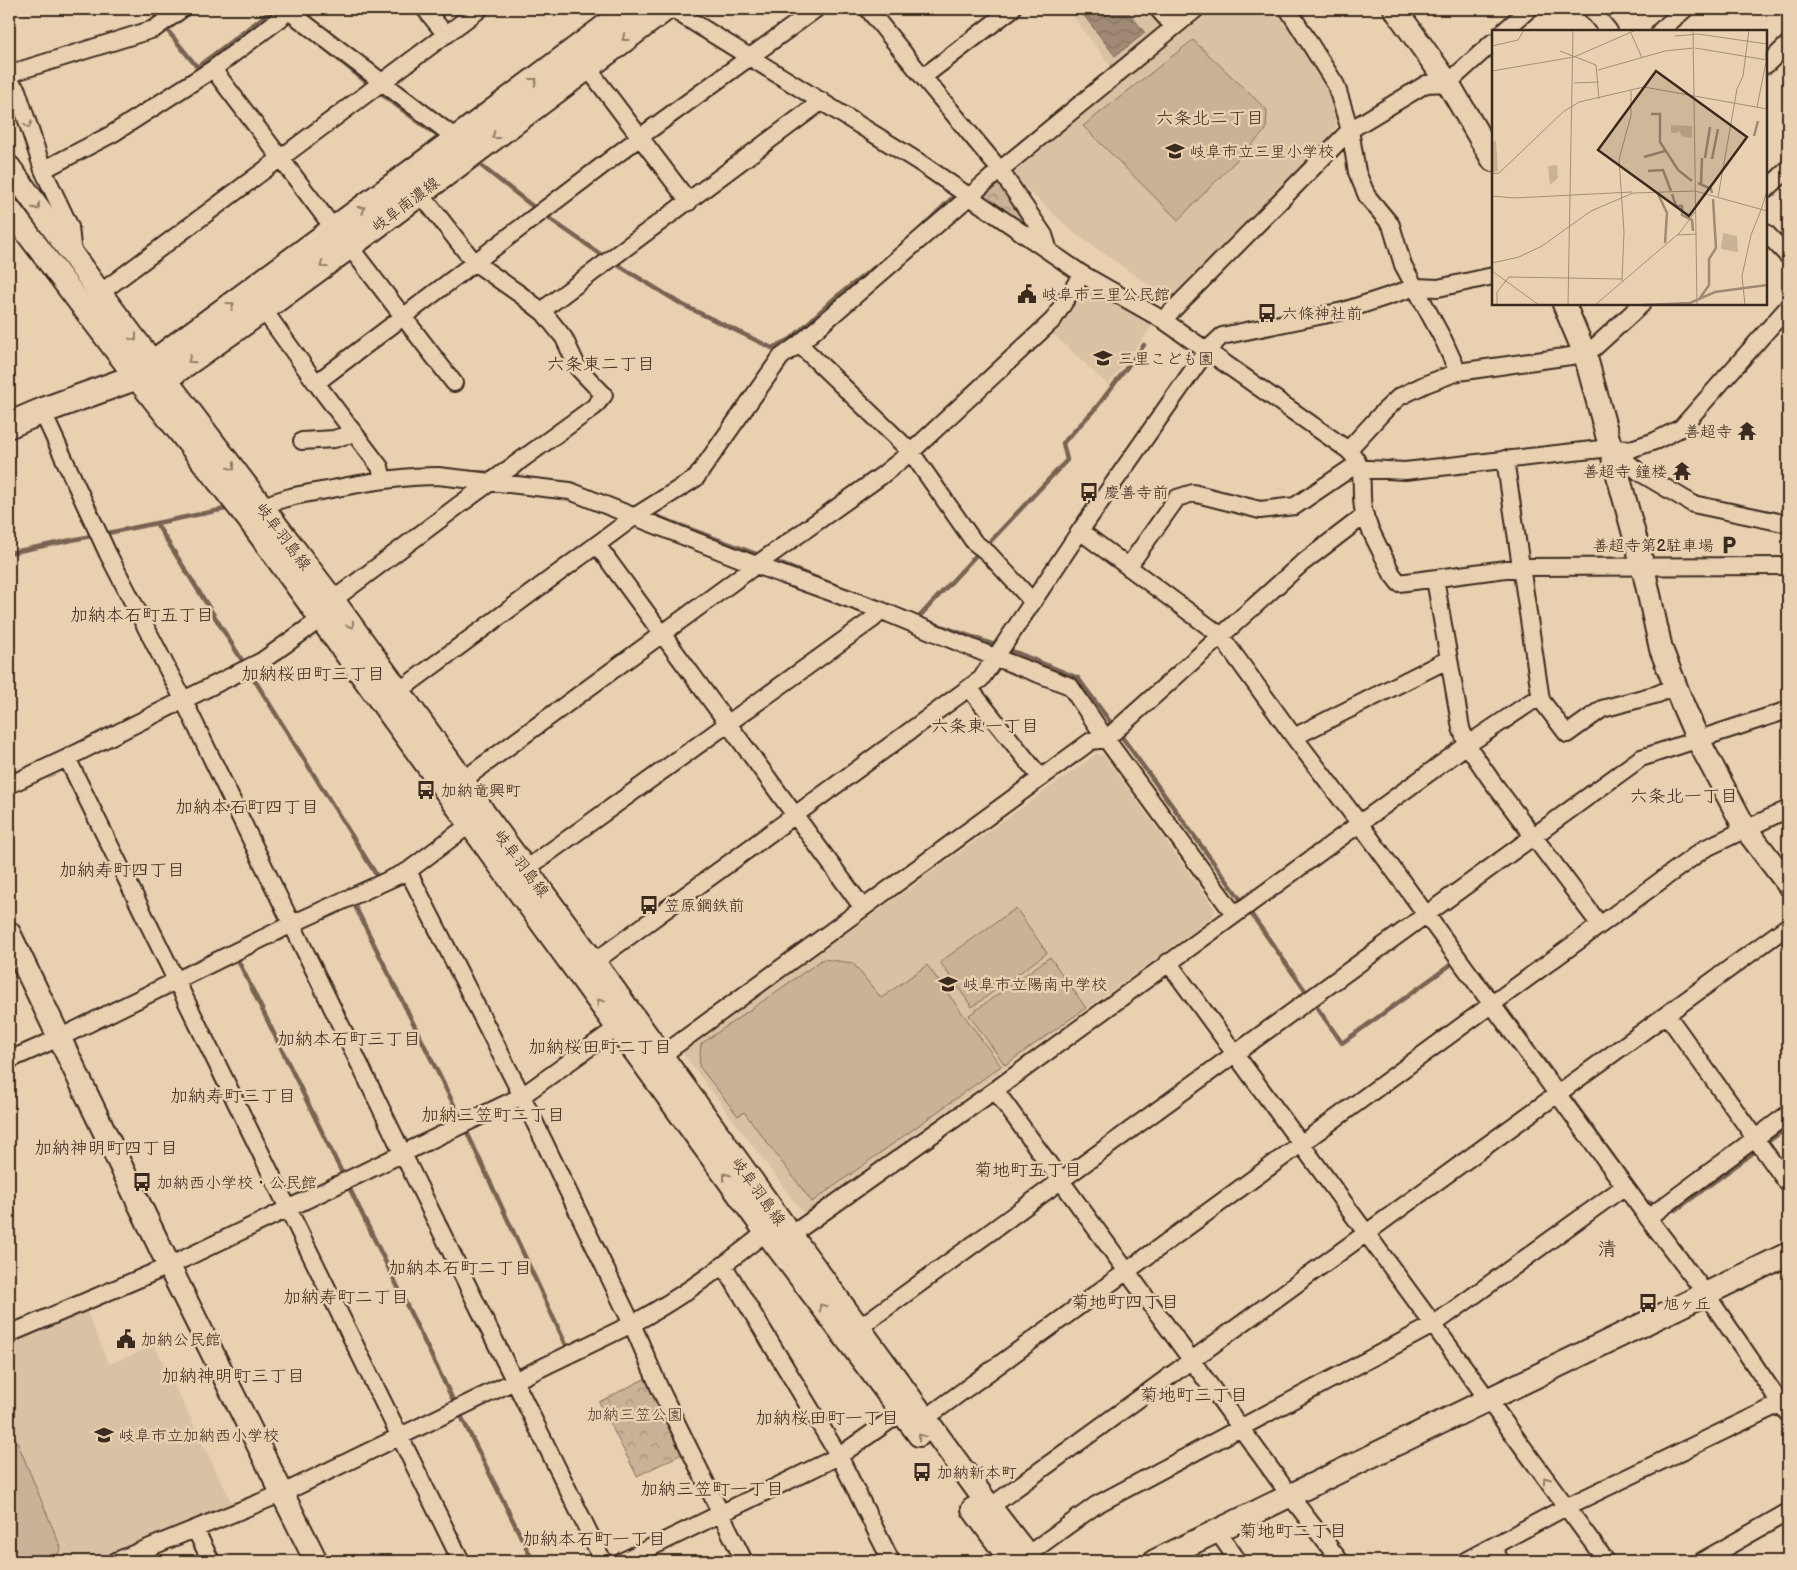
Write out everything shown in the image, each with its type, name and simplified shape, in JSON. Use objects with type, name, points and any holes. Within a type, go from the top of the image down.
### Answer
[{"type":"main road","name":"岐阜南濃線","points":[[9,426],[42,411],[151,372],[263,309],[341,238],[456,139],[630,9]]},
{"type":"main road","name":"岐阜南濃線","points":[[151,372],[341,238],[420,193],[664,9]]},
{"type":"main road","points":[[1394,9],[1448,83],[1492,158]]},
{"type":"main road","name":"岐阜羽島線","points":[[9,167],[100,292],[250,520],[399,692],[463,780],[477,819],[526,869],[926,1418],[990,1507],[1023,1559]]},
{"type":"main road","name":"岐阜羽島線","points":[[9,209],[151,372],[262,507],[327,609],[477,819],[618,1027],[766,1232],[902,1412],[1023,1559]]},
{"type":"main road","points":[[1564,305],[1585,354],[1643,567],[1661,649],[1675,686],[1698,740],[1745,828],[1788,884]]},
{"type":"main road","points":[[9,933],[169,1266],[316,1561]]},
{"type":"main road","points":[[1155,1561],[1489,1401],[1788,1254]]},
{"type":"street","points":[[9,73],[154,29],[182,9]]},
{"type":"street","points":[[43,170],[112,134],[213,69],[281,18],[287,9],[456,139]]},
{"type":"street","points":[[425,9],[446,35]]},
{"type":"street","points":[[100,292],[480,9]]},
{"type":"street","points":[[672,9],[822,101],[970,196],[1082,274],[1163,320],[1348,450],[1356,457],[1360,468],[1365,515],[1392,574],[1399,583],[1521,567],[1788,566]]},
{"type":"street","points":[[316,383],[640,137],[816,9]]},
{"type":"street","points":[[868,9],[1000,170],[1044,235],[1049,251]]},
{"type":"street","points":[[923,77],[1012,9]]},
{"type":"street","points":[[1158,9],[1174,27]]},
{"type":"street","points":[[399,692],[634,517],[696,478],[781,357],[799,344],[1000,170],[1196,9]]},
{"type":"street","points":[[1288,9],[1336,85],[1350,130],[1357,172],[1367,196],[1391,225],[1403,265],[1458,372]]},
{"type":"street","points":[[1505,30],[1529,9]]},
{"type":"street","points":[[1591,9],[1608,30]]},
{"type":"street","points":[[1661,30],[1685,9]]},
{"type":"street","points":[[1163,320],[1350,130],[1426,84],[1448,83],[1492,43]]},
{"type":"street","points":[[1767,64],[1788,44]]},
{"type":"street","points":[[587,67],[689,202]]},
{"type":"street","points":[[213,69],[454,383]]},
{"type":"street","points":[[9,81],[17,90],[43,170],[70,227],[74,257]]},
{"type":"street","points":[[544,312],[549,306],[822,101]]},
{"type":"street","points":[[1767,189],[1788,169]]},
{"type":"street","points":[[9,785],[262,661],[459,505],[594,407],[604,395],[578,368],[564,338],[544,312],[474,262],[420,193]]},
{"type":"street","points":[[1767,234],[1788,256]]},
{"type":"street","points":[[463,780],[756,565],[881,476],[911,452],[1053,320],[1082,274]]},
{"type":"street","points":[[594,962],[981,679],[1080,531],[1207,350],[1222,336],[1343,311],[1416,288],[1438,288],[1492,276]]},
{"type":"street","points":[[1348,450],[1383,412],[1400,397],[1458,372],[1585,354],[1641,305]]},
{"type":"street","points":[[1128,566],[1177,498],[1193,493],[1260,510],[1295,506],[1351,468],[1405,470],[1611,448],[1630,449],[1655,441],[1681,428],[1788,307]]},
{"type":"street","points":[[263,309],[380,467],[383,480]]},
{"type":"street","points":[[799,344],[911,452],[974,542],[988,553],[1033,602]]},
{"type":"street","points":[[42,411],[108,554],[183,699],[403,1154],[603,1561]]},
{"type":"street","points":[[302,441],[334,440],[353,433]]},
{"type":"street","points":[[1611,448],[1640,472],[1693,504],[1788,524]]},
{"type":"street","points":[[1505,459],[1541,700],[1567,734],[1602,709],[1658,694],[1675,686]]},
{"type":"street","points":[[262,507],[280,499],[383,480],[438,476],[570,491],[756,565],[880,610],[1070,686],[1234,914]]},
{"type":"street","points":[[661,1056],[1091,741],[1106,738],[1301,564],[1365,515]]},
{"type":"street","points":[[1080,531],[1220,635],[1648,1218],[1706,1294],[1786,1406],[1566,1507],[1465,1561]]},
{"type":"street","points":[[597,545],[863,908]]},
{"type":"street","points":[[1435,579],[1461,728],[1467,745],[1600,925]]},
{"type":"street","points":[[526,869],[873,619],[880,610]]},
{"type":"street","points":[[1294,737],[1449,659]]},
{"type":"street","points":[[969,688],[1041,778]]},
{"type":"street","points":[[791,1235],[995,1090],[1467,745],[1531,702],[1541,700]]},
{"type":"street","points":[[860,1327],[1640,758],[1788,710]]},
{"type":"street","points":[[67,758],[461,1561]]},
{"type":"street","points":[[926,1418],[1704,849],[1788,809]]},
{"type":"street","points":[[9,1060],[59,1038],[292,924],[408,871],[477,819]]},
{"type":"street","points":[[408,871],[522,1096],[632,1324],[660,1389],[744,1561]]},
{"type":"street","points":[[990,1507],[1788,926]]},
{"type":"street","points":[[1168,962],[1606,1561]]},
{"type":"street","points":[[1667,1015],[1788,1184]]},
{"type":"street","points":[[10,1330],[169,1266],[522,1096],[618,1027]]},
{"type":"street","points":[[995,1090],[1340,1561]]},
{"type":"street","points":[[1648,1218],[1788,1114]]},
{"type":"street","points":[[1023,1559],[1096,1505],[1433,1326],[1625,1186]]},
{"type":"street","points":[[116,1561],[135,1558],[195,1529],[283,1493],[632,1324],[666,1306],[724,1266],[766,1232]]},
{"type":"street","points":[[724,1266],[839,1456],[891,1561]]},
{"type":"street","points":[[622,1561],[839,1456],[902,1412]]},
{"type":"street","points":[[1702,1561],[1788,1512]]},
{"type":"street","points":[[195,1529],[210,1561]]},
{"type":"street","points":[[1218,1532],[1238,1561]]},
{"type":"street","points":[[1493,1546],[1500,1561]]},
{"type":"shaded area","points":[[1072,9],[1148,9],[1161,25],[1161,30],[1113,69],[1069,11]]},
{"type":"shaded area","name":"岐阜市立三里小学校","points":[[1214,9],[1276,9],[1329,86],[1338,120],[1331,137],[1169,299],[1073,232],[1014,177],[1016,165]]},
{"type":"shaded area","name":"三里こども園","points":[[1082,281],[1155,322],[1108,385],[1049,330]]},
{"type":"shaded area","name":"岐阜市立陽南中学校","points":[[1096,754],[1104,755],[1215,909],[1213,917],[804,1214],[682,1052]]},
{"type":"shaded area","name":"岐阜市立加納西小学校","points":[[86,1310],[109,1364],[155,1346],[234,1507],[98,1561],[9,1561],[9,1341]]},
{"type":"green space","points":[[1193,40],[1267,110],[1266,130],[1178,220],[1083,126]]},
{"type":"green space","points":[[1003,179],[1039,232],[1034,237],[979,198]]},
{"type":"green space","points":[[1016,908],[1047,953],[972,1007],[940,962]]},
{"type":"green space","points":[[1050,957],[1086,1008],[1005,1065],[969,1015]]},
{"type":"green space","points":[[823,959],[853,963],[881,998],[927,965],[1001,1066],[812,1202],[744,1112],[738,1116],[699,1066],[701,1044]]},
{"type":"green space","name":"加納三笠公園","points":[[648,1377],[682,1454],[637,1476],[599,1402]]},
{"type":"green space","points":[[9,1422],[61,1548],[54,1561],[9,1561]]},
{"type":"water","points":[[1087,9],[1126,9],[1145,33],[1115,56],[1082,13]]},
{"type":"waterway","points":[[150,9],[159,20]]},
{"type":"waterway","points":[[164,26],[197,67],[274,9]]},
{"type":"waterway","points":[[321,45],[371,86]]},
{"type":"waterway","points":[[377,91],[443,140]]},
{"type":"waterway","points":[[475,161],[540,212],[606,258]]},
{"type":"waterway","points":[[924,225],[953,197]]},
{"type":"waterway","points":[[613,262],[683,305],[772,348],[791,339],[836,297],[880,263]]},
{"type":"waterway","points":[[986,546],[1067,460],[1063,443],[1096,408],[1144,345]]},
{"type":"waterway","points":[[469,472],[496,473]]},
{"type":"waterway","points":[[103,534],[230,508]]},
{"type":"waterway","points":[[648,513],[762,556]]},
{"type":"waterway","points":[[156,523],[245,665]]},
{"type":"waterway","points":[[9,553],[96,535]]},
{"type":"waterway","points":[[918,618],[980,551]]},
{"type":"waterway","points":[[771,560],[832,584]]},
{"type":"waterway","points":[[930,622],[998,646]]},
{"type":"waterway","points":[[1005,648],[1078,678],[1114,727]]},
{"type":"waterway","points":[[249,671],[377,876]]},
{"type":"waterway","points":[[1119,733],[1241,900]]},
{"type":"waterway","points":[[352,900],[462,1121]]},
{"type":"waterway","points":[[1247,908],[1342,1043],[1449,966]]},
{"type":"waterway","points":[[236,956],[454,1402]]},
{"type":"waterway","points":[[1480,973],[1493,992]]},
{"type":"waterway","points":[[1504,1006],[1560,1083]]},
{"type":"waterway","points":[[1570,1097],[1646,1202],[1651,1203]]},
{"type":"waterway","points":[[1769,1141],[1788,1127]]},
{"type":"waterway","points":[[465,1128],[567,1347]]},
{"type":"waterway","points":[[1672,1209],[1676,1210],[1753,1153]]},
{"type":"waterway","points":[[461,1416],[533,1561]]},
{"type":"place","name":"岐阜市立三里小学校","points":[[1175,151]]},
{"type":"place","name":"岐阜市三里公民館","points":[[1027,294]]},
{"type":"place","name":"六條神社前","points":[[1267,313]]},
{"type":"place","name":"三里こども園","points":[[1103,358]]},
{"type":"place","name":"善超寺","points":[[1747,431]]},
{"type":"place","name":"善超寺 鐘楼","points":[[1682,471]]},
{"type":"place","name":"慶善寺前","points":[[1089,492]]},
{"type":"place","name":"善超寺第2駐車場","points":[[1729,545]]},
{"type":"place","name":"加納竜興町","points":[[426,790]]},
{"type":"place","name":"笠原鋼鉄前","points":[[649,905]]},
{"type":"place","name":"岐阜市立陽南中学校","points":[[948,984]]},
{"type":"place","name":"加納西小学校・公民館","points":[[142,1182]]},
{"type":"place","name":"旭ヶ丘","points":[[1648,1303]]},
{"type":"place","name":"加納公民館","points":[[126,1339]]},
{"type":"place","name":"岐阜市立加納西小学校","points":[[104,1435]]},
{"type":"place","name":"加納新本町","points":[[922,1472]]},
{"type":"district","name":"六条北二丁目","points":[[1210,118]]},
{"type":"district","name":"六条東二丁目","points":[[601,364]]},
{"type":"district","name":"加納本石町五丁目","points":[[142,615]]},
{"type":"district","name":"加納桜田町三丁目","points":[[313,674]]},
{"type":"district","name":"六条東一丁目","points":[[985,726]]},
{"type":"district","name":"六条北一丁目","points":[[1684,796]]},
{"type":"district","name":"加納本石町四丁目","points":[[247,807]]},
{"type":"district","name":"加納寿町四丁目","points":[[122,870]]},
{"type":"district","name":"加納本石町三丁目","points":[[349,1039]]},
{"type":"district","name":"加納桜田町二丁目","points":[[600,1047]]},
{"type":"district","name":"加納寿町三丁目","points":[[233,1096]]},
{"type":"district","name":"加納三笠町二丁目","points":[[493,1115]]},
{"type":"district","name":"加納神明町四丁目","points":[[106,1148]]},
{"type":"district","name":"菊地町五丁目","points":[[1028,1170]]},
{"type":"district","name":"清","points":[[1607,1248]]},
{"type":"district","name":"加納本石町二丁目","points":[[460,1268]]},
{"type":"district","name":"加納寿町二丁目","points":[[346,1297]]},
{"type":"district","name":"菊地町四丁目","points":[[1125,1302]]},
{"type":"district","name":"加納神明町三丁目","points":[[233,1376]]},
{"type":"district","name":"菊地町三丁目","points":[[1194,1395]]},
{"type":"district","name":"加納桜田町一丁目","points":[[827,1418]]},
{"type":"district","name":"加納三笠町一丁目","points":[[712,1489]]},
{"type":"district","name":"菊地町二丁目","points":[[1293,1531]]},
{"type":"district","name":"加納本石町一丁目","points":[[594,1539]]}]
